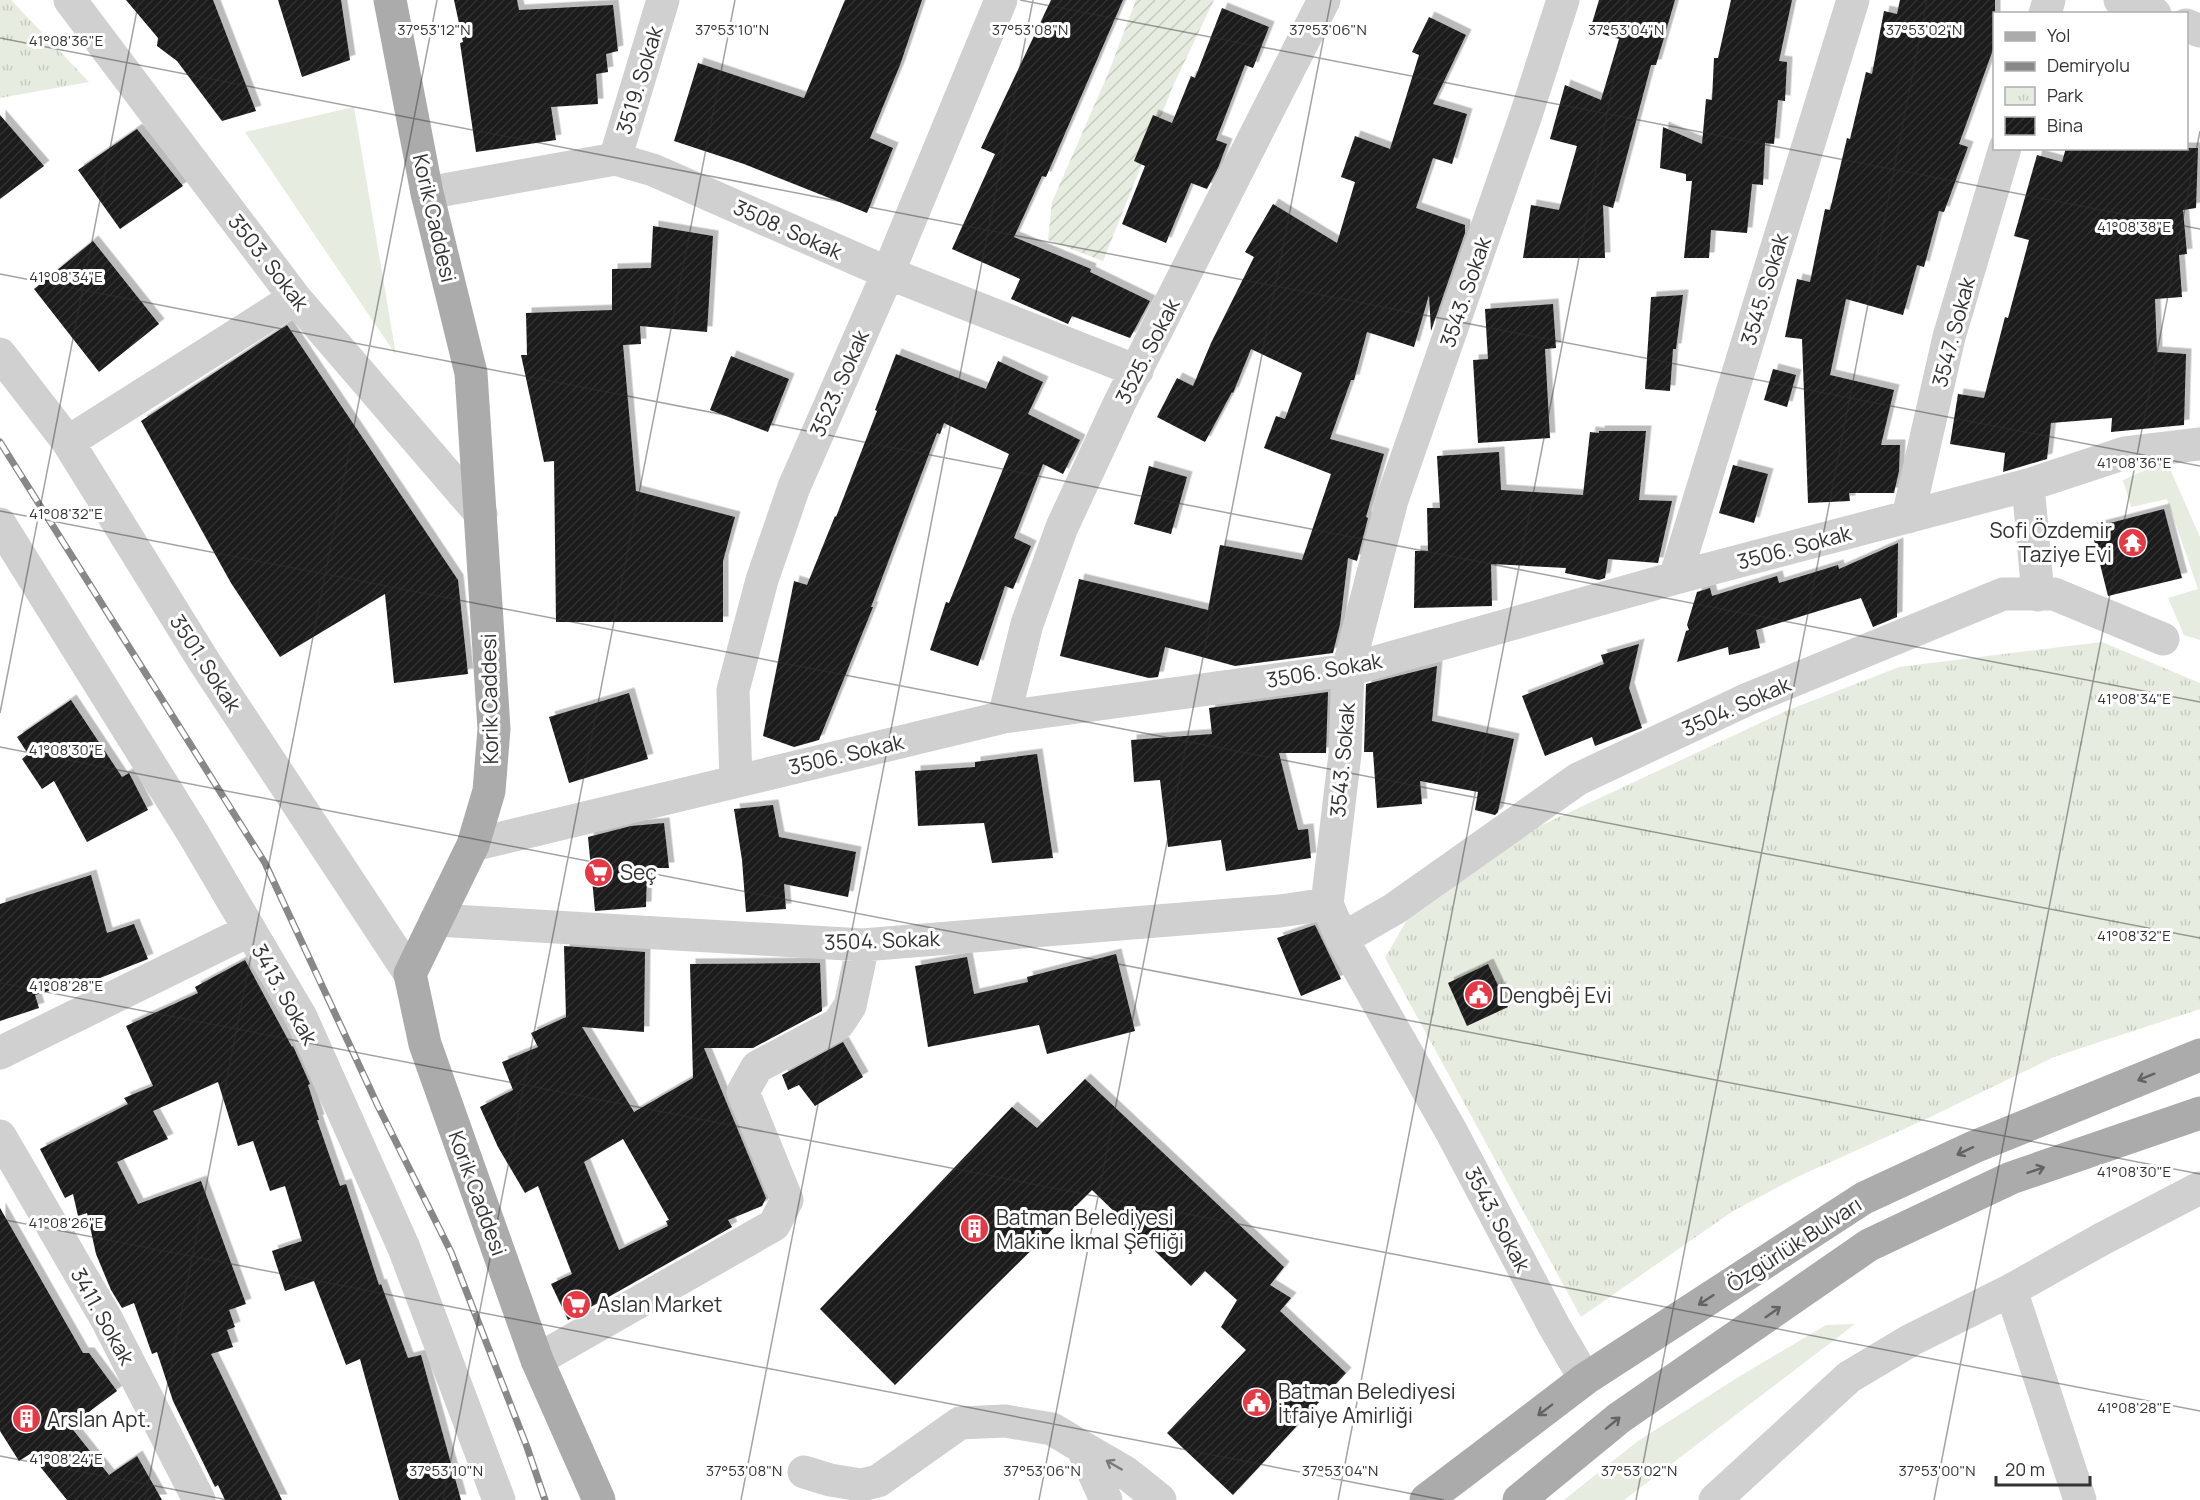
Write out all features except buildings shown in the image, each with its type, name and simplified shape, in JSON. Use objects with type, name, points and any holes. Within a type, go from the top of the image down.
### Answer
[{"type":"main road","name":"Korik Caddesi","points":[[390,0],[427,193],[471,372],[494,729],[489,791],[473,845],[410,974],[424,1044],[537,1360],[599,1500]]},
{"type":"main road","name":"Özgürlük Bulvarı","points":[[1426,1500],[1585,1379],[1864,1198],[1974,1147],[2200,1055]]},
{"type":"main road","name":"Özgürlük Bulvarı","points":[[1519,1500],[1619,1418],[1869,1245],[2011,1178],[2200,1113]]},
{"type":"street","name":"3503. Sokak","points":[[70,0],[295,298],[481,514]]},
{"type":"street","name":"3519. Sokak","points":[[615,159],[663,0]]},
{"type":"street","name":"3523. Sokak","points":[[736,780],[733,690],[762,580],[794,487],[888,273],[1001,0]]},
{"type":"street","name":"3525. Sokak","points":[[1004,717],[1027,624],[1062,526],[1137,371],[1324,0]]},
{"type":"street","name":"3543. Sokak","points":[[1563,0],[1525,118],[1392,500],[1348,670],[1345,754],[1327,904],[1342,939],[1451,1131],[1554,1326],[1585,1379]]},
{"type":"street","name":"3545. Sokak","points":[[1675,578],[1853,0]]},
{"type":"street","points":[[2120,0],[2150,12]]},
{"type":"street","name":"3547. Sokak","points":[[1908,517],[1949,337],[2004,150]]},
{"type":"street","name":"3508. Sokak","points":[[427,193],[615,159],[653,170],[888,273],[1137,371]]},
{"type":"street","points":[[68,442],[295,298]]},
{"type":"street","name":"3501. Sokak","points":[[0,354],[68,442],[205,663],[410,974]]},
{"type":"street","name":"3506. Sokak","points":[[473,845],[1004,717],[1348,670],[1675,578],[2028,485],[2125,453],[2200,444]]},
{"type":"street","points":[[2028,485],[2038,595]]},
{"type":"street","name":"3413. Sokak","points":[[0,524],[169,795],[301,1017],[404,1248],[499,1500]]},
{"type":"street","name":"3504. Sokak","points":[[1342,939],[1394,909],[1578,779],[1748,699],[2003,594],[2054,594],[2163,639]]},
{"type":"street","name":"3504. Sokak","points":[[436,920],[863,945],[1280,911],[1327,904]]},
{"type":"street","points":[[0,1053],[250,930]]},
{"type":"street","points":[[537,1360],[774,1225],[787,1200],[743,1092],[757,1067],[838,1024],[850,1006],[863,945]]},
{"type":"street","name":"3411. Sokak","points":[[0,1136],[107,1320],[199,1500]]},
{"type":"street","points":[[1715,1500],[1850,1377],[1911,1340],[2011,1290],[2200,1188]]},
{"type":"street","points":[[2011,1290],[2080,1500]]},
{"type":"street","points":[[804,1472],[830,1480],[861,1485],[879,1480],[960,1423],[1005,1420],[1052,1429],[1125,1472],[1160,1500]]},
{"type":"street","points":[[1082,1447],[1106,1500]]},
{"type":"green space","points":[[0,0],[11,0],[89,82],[0,98]]},
{"type":"green space","points":[[1136,0],[1214,0],[1173,86],[1103,261],[1048,240],[1052,202],[1108,74]]},
{"type":"green space","points":[[354,107],[396,355],[245,132]]},
{"type":"green space","points":[[2159,464],[2170,469],[2200,537],[2200,640],[2184,635],[2168,598],[2198,589],[2167,499],[2131,507],[2123,480]]},
{"type":"green space","points":[[2102,642],[2200,683],[2200,1009],[2054,1057],[1924,1120],[1797,1177],[1733,1211],[1581,1317],[1385,958],[1412,911],[1508,841],[1786,711],[1899,667]]},
{"type":"green space","points":[[1855,1324],[1624,1500],[1564,1500],[1638,1441],[1740,1376],[1826,1325]]},
{"type":"railway","points":[[0,442],[265,863],[378,1106],[451,1252],[527,1447],[545,1500]]},
{"type":"place","name":"Sofi Özdemir Taziye Evi","points":[[2133,542]]},
{"type":"place","name":"Seç","points":[[599,872]]},
{"type":"place","name":"Dengbêj Evi","points":[[1478,995]]},
{"type":"place","name":"Batman Belediyesi Makine İkmal Şefliği","points":[[975,1229]]},
{"type":"place","name":"Aslan Market","points":[[576,1304]]},
{"type":"place","name":"Batman Belediyesi İtfaiye Amirliği","points":[[1257,1403]]},
{"type":"place","name":"Arslan Apt.","points":[[26,1419]]}]
